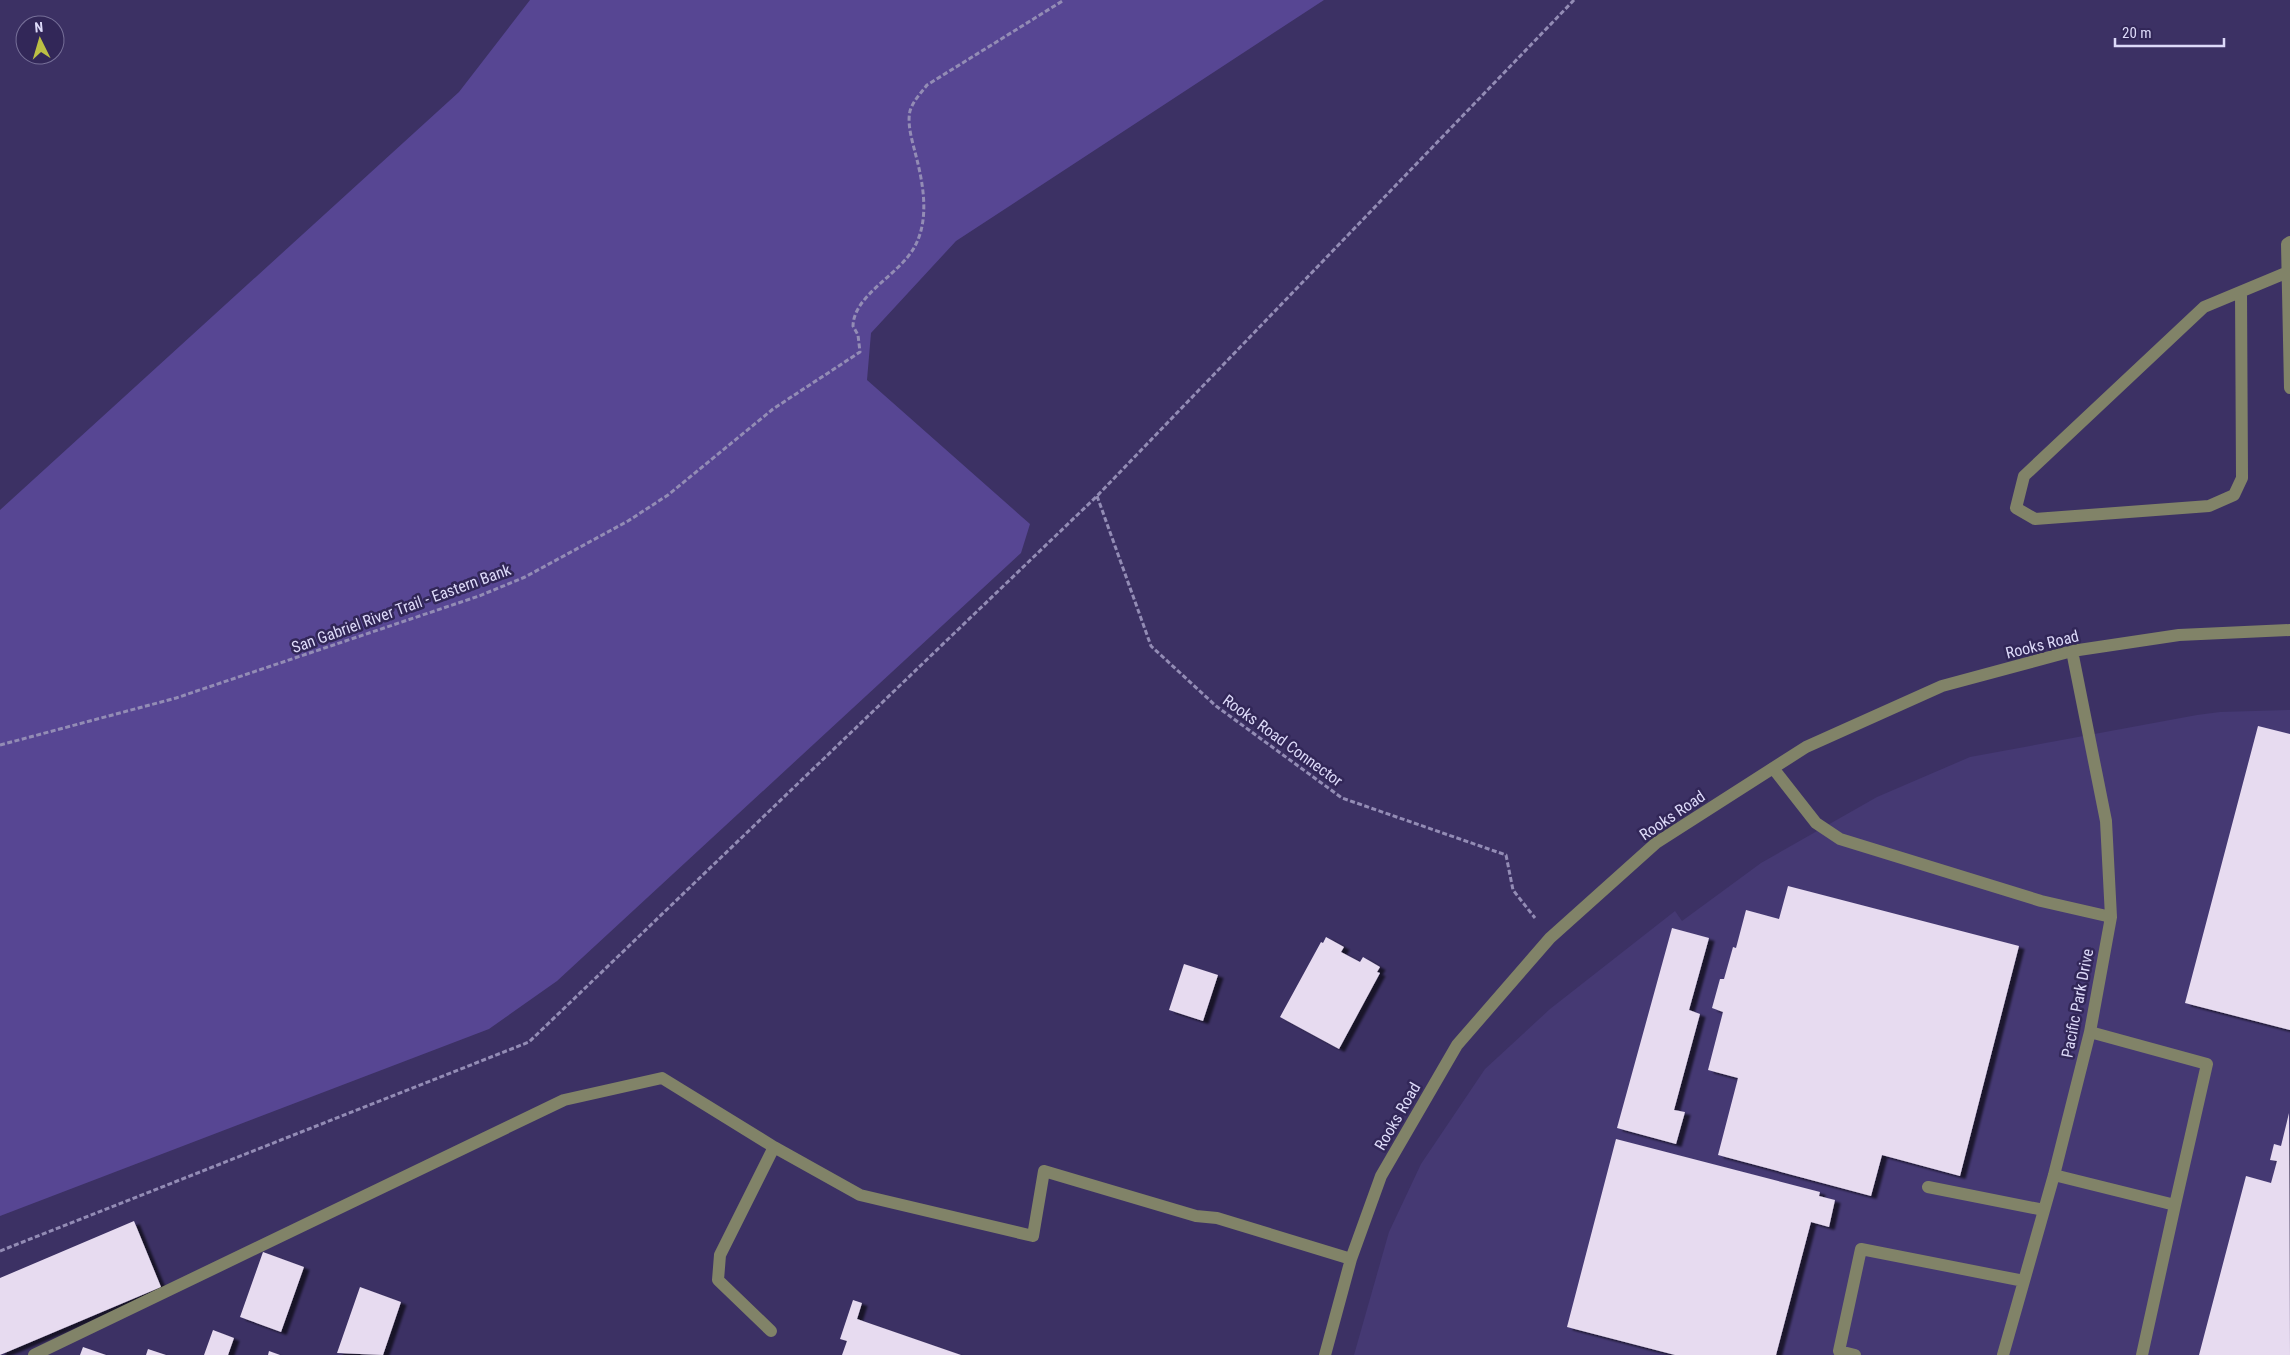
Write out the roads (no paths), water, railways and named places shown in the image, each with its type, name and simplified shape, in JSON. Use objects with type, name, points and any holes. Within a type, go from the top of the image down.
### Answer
[{"type":"street","points":[[2290,242],[2287,244],[2290,388]]},
{"type":"street","points":[[2241,292],[2242,478],[2234,495],[2209,506],[2036,519],[2016,508],[2024,476],[2204,307],[2288,272]]},
{"type":"street","name":"Rooks Road","points":[[1325,1355],[1351,1259],[1381,1176],[1457,1045],[1550,938],[1656,843],[1806,747],[1942,686],[2072,652],[2179,636],[2290,630]]},
{"type":"street","name":"Pacific Park Drive","points":[[2004,1355],[2054,1175],[2090,1032],[2111,916],[2106,821],[2072,652]]},
{"type":"street","points":[[1773,768],[1816,823],[1840,839],[2041,901],[2111,916]]},
{"type":"street","points":[[2090,1032],[2207,1064],[2142,1355]]},
{"type":"street","points":[[34,1355],[564,1100],[662,1078],[774,1147],[860,1195],[1034,1236],[1044,1171],[1196,1216],[1217,1218],[1351,1259]]},
{"type":"street","points":[[771,1331],[718,1280],[720,1255],[774,1147]]},
{"type":"street","points":[[2054,1175],[2175,1205]]},
{"type":"street","points":[[1928,1186],[2044,1210]]},
{"type":"street","points":[[1855,1355],[1839,1352],[1861,1249],[2024,1281]]}]
